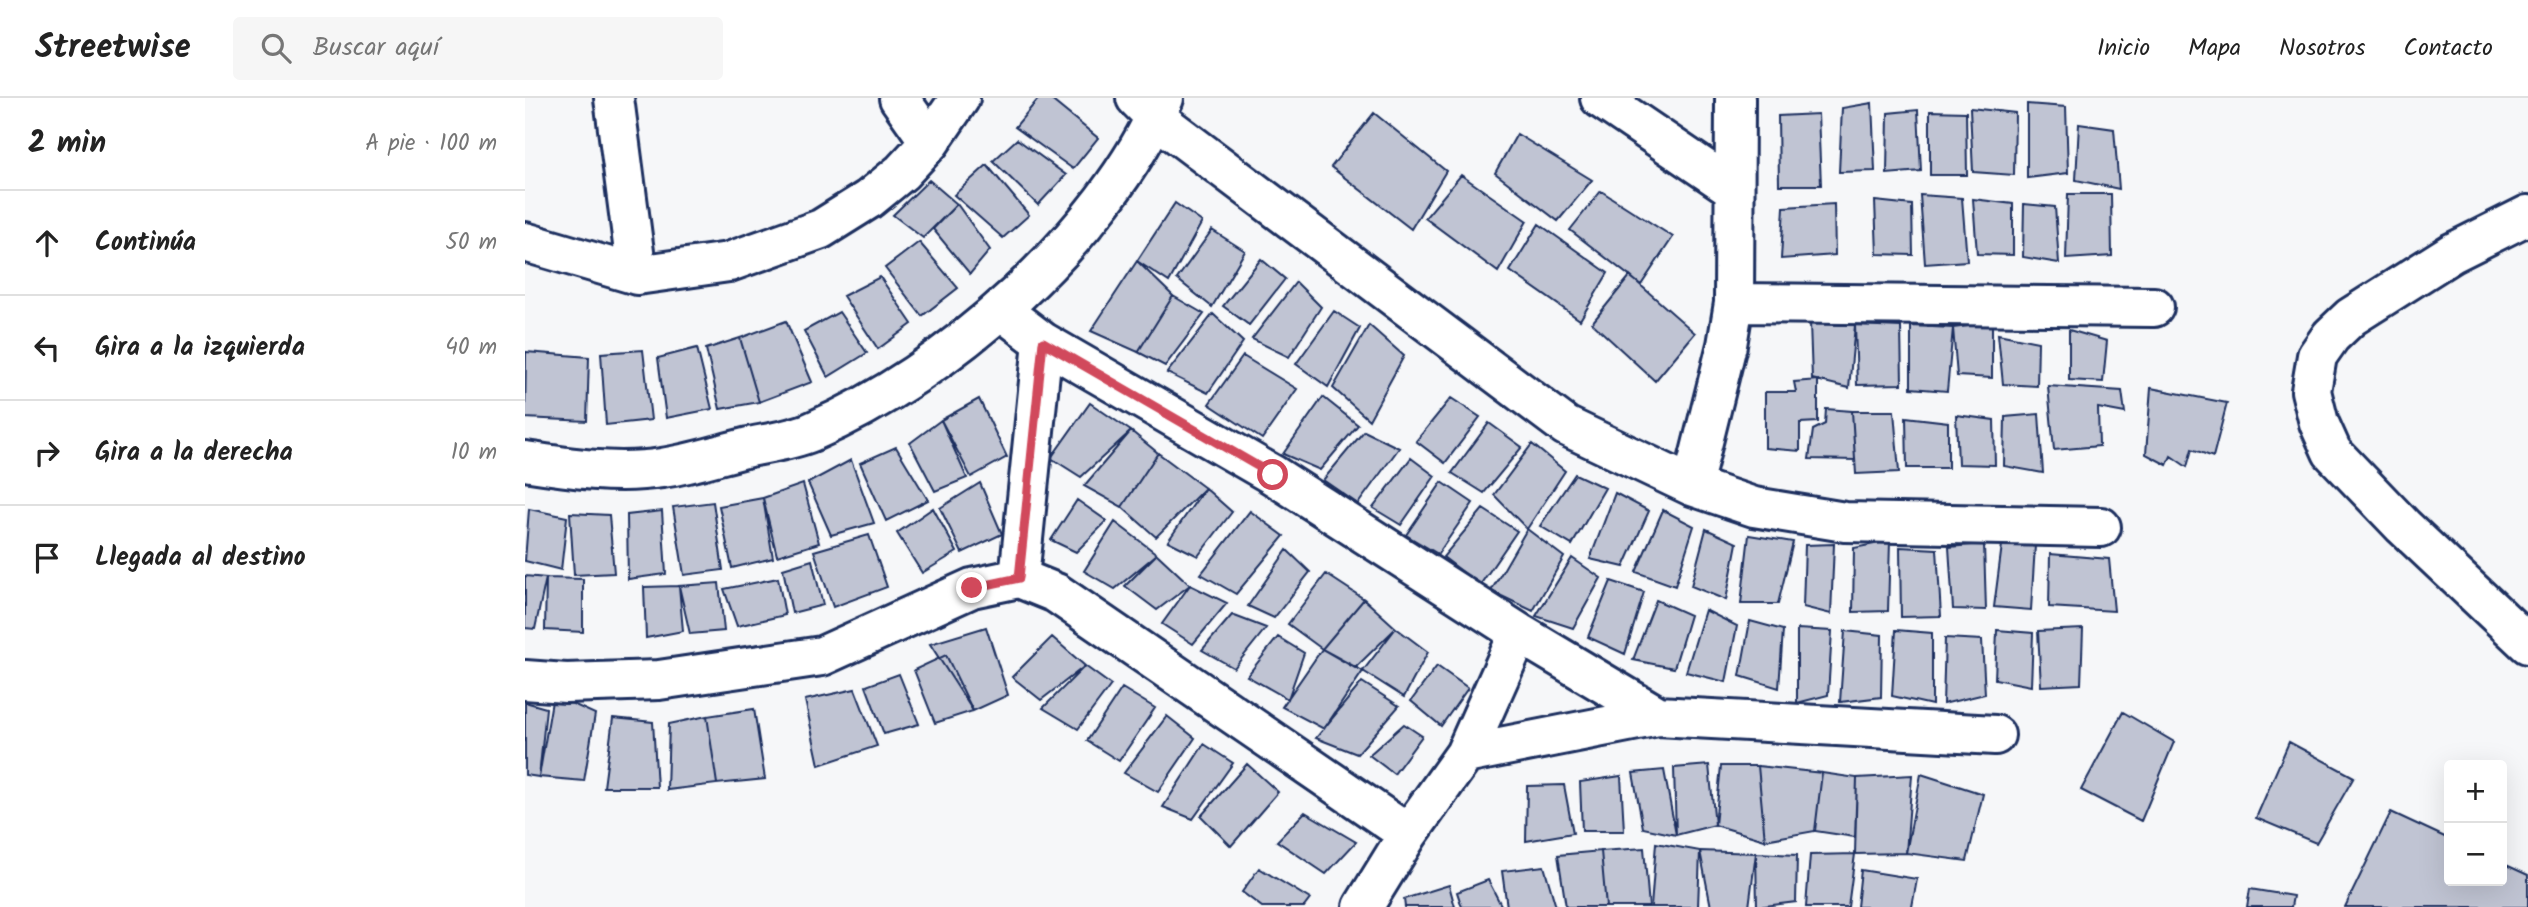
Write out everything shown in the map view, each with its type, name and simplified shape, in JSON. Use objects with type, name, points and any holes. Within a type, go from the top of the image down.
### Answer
[{"type":"street","points":[[614,98],[637,275]]},
{"type":"street","points":[[899,98],[930,142]]},
{"type":"street","points":[[525,242],[637,275],[730,262],[821,229],[877,192],[902,172],[930,142],[960,98]]},
{"type":"street","points":[[1600,98],[1734,189]]},
{"type":"street","points":[[1692,485],[1727,345],[1734,303],[1735,98]]},
{"type":"street","points":[[525,461],[576,469],[660,468],[808,434],[881,398],[1001,310],[1086,225],[1152,105],[1566,426],[1692,485],[1753,507],[1845,522],[2101,527]]},
{"type":"street","points":[[2528,215],[2452,253],[2351,317],[2330,336],[2317,356],[2311,391],[2319,423],[2332,452],[2403,526],[2528,644]]},
{"type":"street","points":[[1734,303],[2154,307]]},
{"type":"street","points":[[1001,310],[1043,342],[1273,475],[1518,634],[1658,716]]},
{"type":"street","points":[[1019,578],[1043,342]]},
{"type":"street","points":[[525,680],[566,683],[659,680],[822,656],[972,588],[1019,578],[1056,593],[1408,834]]},
{"type":"street","points":[[1363,907],[1408,834],[1465,754],[1518,634]]},
{"type":"street","points":[[1465,754],[1658,716],[1995,735]]},
{"type":"building","points":[[1039,98],[1049,98],[1098,138],[1073,169],[1015,127]]},
{"type":"building","points":[[1872,103],[1875,171],[1839,172],[1842,108]]},
{"type":"building","points":[[2027,104],[2066,107],[2068,173],[2027,178]]},
{"type":"building","points":[[1970,108],[2015,113],[2014,175],[1973,172]]},
{"type":"building","points":[[1918,110],[1921,171],[1887,174],[1888,113]]},
{"type":"building","points":[[1930,111],[1966,112],[1967,175],[1930,175]]},
{"type":"building","points":[[1374,113],[1446,171],[1411,229],[1331,167]]},
{"type":"building","points":[[1818,114],[1821,185],[1779,185],[1778,116]]},
{"type":"building","points":[[2079,124],[2114,129],[2119,189],[2076,180]]},
{"type":"building","points":[[1517,134],[1592,180],[1558,221],[1495,173]]},
{"type":"building","points":[[1017,139],[1066,175],[1038,205],[993,161]]},
{"type":"building","points":[[987,165],[1029,215],[1003,238],[954,195]]},
{"type":"building","points":[[1461,175],[1527,221],[1498,272],[1425,218]]},
{"type":"building","points":[[929,180],[957,204],[923,238],[893,215]]},
{"type":"building","points":[[1601,191],[1673,237],[1641,285],[1570,230]]},
{"type":"building","points":[[2068,194],[2111,194],[2112,256],[2066,259]]},
{"type":"building","points":[[1920,195],[1962,198],[1967,261],[1925,264]]},
{"type":"building","points":[[1973,199],[2013,204],[2013,255],[1977,254]]},
{"type":"building","points":[[1875,201],[1912,205],[1913,255],[1877,254]]},
{"type":"building","points":[[1175,203],[1202,222],[1169,282],[1137,261]]},
{"type":"building","points":[[957,204],[990,250],[970,274],[933,229]]},
{"type":"building","points":[[1834,204],[1835,255],[1781,259],[1784,207]]},
{"type":"building","points":[[2024,204],[2055,207],[2059,263],[2023,257]]},
{"type":"building","points":[[1539,224],[1608,273],[1580,320],[1510,271]]},
{"type":"building","points":[[1212,230],[1245,251],[1212,307],[1177,279]]},
{"type":"building","points":[[919,242],[958,288],[922,316],[885,268]]},
{"type":"building","points":[[1261,259],[1285,279],[1249,325],[1223,306]]},
{"type":"building","points":[[1137,261],[1173,296],[1138,352],[1091,331]]},
{"type":"building","points":[[1630,276],[1695,333],[1655,381],[1592,323]]},
{"type":"building","points":[[880,277],[912,324],[878,349],[843,296]]},
{"type":"building","points":[[1296,282],[1321,307],[1289,357],[1252,339]]},
{"type":"building","points":[[1173,296],[1204,314],[1165,366],[1138,352]]},
{"type":"building","points":[[1334,311],[1360,328],[1328,387],[1296,364]]},
{"type":"building","points":[[839,312],[867,353],[828,377],[804,331]]},
{"type":"building","points":[[1213,314],[1243,342],[1208,393],[1167,373]]},
{"type":"building","points":[[786,321],[812,382],[759,402],[740,338]]},
{"type":"building","points":[[1810,323],[1855,325],[1849,388],[1812,379]]},
{"type":"building","points":[[1992,323],[1992,378],[1957,376],[1953,328]]},
{"type":"building","points":[[1369,325],[1404,356],[1369,420],[1333,388]]},
{"type":"building","points":[[1855,325],[1901,327],[1902,384],[1857,385]]},
{"type":"building","points":[[1911,326],[1953,328],[1947,391],[1911,388]]},
{"type":"building","points":[[2069,330],[2107,341],[2103,382],[2069,380]]},
{"type":"building","points":[[1998,334],[2038,342],[2037,386],[2003,384]]},
{"type":"building","points":[[740,338],[759,402],[720,409],[706,349]]},
{"type":"building","points":[[697,348],[712,409],[666,418],[658,358]]},
{"type":"building","points":[[643,350],[651,420],[606,425],[601,353]]},
{"type":"building","points":[[526,352],[589,357],[587,421],[525,418]]},
{"type":"building","points":[[1243,356],[1297,389],[1262,439],[1209,404]]},
{"type":"building","points":[[1818,380],[1818,422],[1800,423],[1800,451],[1765,448],[1765,392],[1796,392],[1794,382]]},
{"type":"building","points":[[2048,386],[2122,391],[2125,413],[2098,408],[2099,446],[2054,450]]},
{"type":"building","points":[[2151,388],[2227,403],[2213,457],[2192,449],[2187,467],[2171,456],[2167,465],[2146,454]]},
{"type":"building","points":[[1323,397],[1358,425],[1320,470],[1283,454]]},
{"type":"building","points":[[1451,398],[1480,417],[1445,463],[1416,441]]},
{"type":"building","points":[[979,399],[1007,457],[971,477],[941,420]]},
{"type":"building","points":[[1090,403],[1131,431],[1081,477],[1051,458]]},
{"type":"building","points":[[1826,409],[1852,411],[1855,460],[1809,459],[1813,430],[1825,424]]},
{"type":"building","points":[[1852,411],[1894,411],[1899,472],[1856,474]]},
{"type":"building","points":[[2039,414],[2043,473],[2004,466],[2005,417]]},
{"type":"building","points":[[1956,415],[1994,420],[1995,465],[1958,464]]},
{"type":"building","points":[[1906,417],[1948,422],[1948,468],[1907,468]]},
{"type":"building","points":[[941,420],[967,478],[935,491],[910,443]]},
{"type":"building","points":[[1489,423],[1522,447],[1484,493],[1452,473]]},
{"type":"building","points":[[1131,431],[1158,453],[1122,507],[1084,486]]},
{"type":"building","points":[[1364,431],[1399,448],[1358,504],[1323,480]]},
{"type":"building","points":[[1532,444],[1565,471],[1527,529],[1494,495]]},
{"type":"building","points":[[896,447],[928,500],[886,521],[860,463]]},
{"type":"building","points":[[1158,453],[1205,488],[1156,537],[1122,507]]},
{"type":"building","points":[[1411,458],[1435,476],[1401,525],[1373,508]]},
{"type":"building","points":[[851,460],[874,523],[831,535],[808,483]]},
{"type":"building","points":[[1575,474],[1605,488],[1572,545],[1540,526]]},
{"type":"building","points":[[1442,482],[1473,503],[1438,554],[1406,535]]},
{"type":"building","points":[[980,483],[1002,534],[962,553],[940,508]]},
{"type":"building","points":[[803,484],[819,543],[777,556],[763,498]]},
{"type":"building","points":[[1205,488],[1232,512],[1198,556],[1168,541]]},
{"type":"building","points":[[1615,493],[1649,511],[1624,567],[1590,559]]},
{"type":"building","points":[[763,498],[773,558],[732,568],[719,506]]},
{"type":"building","points":[[1077,500],[1107,521],[1076,552],[1051,540]]},
{"type":"building","points":[[713,502],[723,570],[684,575],[673,507]]},
{"type":"building","points":[[933,508],[957,552],[922,573],[897,533]]},
{"type":"building","points":[[529,509],[567,517],[561,570],[525,561]]},
{"type":"building","points":[[1483,509],[1517,531],[1480,585],[1443,557]]},
{"type":"building","points":[[1663,510],[1694,526],[1675,586],[1636,572]]},
{"type":"building","points":[[662,511],[666,574],[628,579],[627,515]]},
{"type":"building","points":[[1250,511],[1284,536],[1236,594],[1201,574]]},
{"type":"building","points":[[570,513],[609,515],[614,573],[574,575]]},
{"type":"building","points":[[1115,522],[1157,554],[1115,589],[1084,571]]},
{"type":"building","points":[[1527,529],[1564,557],[1533,611],[1491,591]]},
{"type":"building","points":[[1706,529],[1737,543],[1726,600],[1691,586]]},
{"type":"building","points":[[869,535],[887,587],[833,607],[814,551]]},
{"type":"building","points":[[1749,535],[1793,542],[1778,604],[1741,604]]},
{"type":"building","points":[[1890,541],[1888,611],[1853,612],[1854,548]]},
{"type":"building","points":[[1834,544],[1831,614],[1803,607],[1805,545]]},
{"type":"building","points":[[1984,544],[1986,610],[1953,609],[1949,547]]},
{"type":"building","points":[[2002,545],[2035,545],[2031,610],[1994,607]]},
{"type":"building","points":[[1900,547],[1937,549],[1941,616],[1901,617]]},
{"type":"building","points":[[1287,550],[1310,572],[1274,618],[1248,606]]},
{"type":"building","points":[[1157,554],[1190,585],[1157,610],[1125,586]]},
{"type":"building","points":[[2050,554],[2109,559],[2114,611],[2049,607]]},
{"type":"building","points":[[1572,558],[1601,578],[1573,628],[1536,616]]},
{"type":"building","points":[[812,560],[823,605],[792,613],[783,569]]},
{"type":"building","points":[[1326,574],[1364,599],[1322,649],[1288,624]]},
{"type":"building","points":[[525,576],[546,578],[535,629],[525,628]]},
{"type":"building","points":[[546,578],[583,579],[583,632],[545,630]]},
{"type":"building","points":[[778,578],[785,615],[737,626],[724,589]]},
{"type":"building","points":[[1611,581],[1644,592],[1625,654],[1588,637]]},
{"type":"building","points":[[719,583],[724,631],[690,634],[679,586]]},
{"type":"building","points":[[1190,585],[1227,603],[1193,644],[1162,624]]},
{"type":"building","points":[[679,586],[683,631],[646,638],[644,587]]},
{"type":"building","points":[[1364,599],[1396,628],[1355,668],[1322,649]]},
{"type":"building","points":[[1656,600],[1690,615],[1674,668],[1633,660]]},
{"type":"building","points":[[1705,610],[1737,626],[1726,682],[1686,672]]},
{"type":"building","points":[[1232,615],[1266,628],[1234,668],[1202,650]]},
{"type":"building","points":[[1750,621],[1783,630],[1779,688],[1740,676]]},
{"type":"building","points":[[986,627],[1008,695],[973,711],[930,644]]},
{"type":"building","points":[[1396,628],[1428,652],[1404,697],[1363,671]]},
{"type":"building","points":[[1797,629],[1832,631],[1828,695],[1797,703]]},
{"type":"building","points":[[2083,629],[2081,684],[2041,686],[2038,631]]},
{"type":"building","points":[[1896,630],[1932,633],[1932,705],[1892,696]]},
{"type":"building","points":[[1997,630],[2033,633],[2031,686],[1995,679]]},
{"type":"building","points":[[1845,631],[1882,635],[1881,697],[1840,702]]},
{"type":"building","points":[[1052,637],[1085,666],[1041,700],[1012,677]]},
{"type":"building","points":[[1278,637],[1304,653],[1288,699],[1247,676]]},
{"type":"building","points":[[1945,638],[1982,640],[1985,694],[1943,704]]},
{"type":"building","points":[[1322,649],[1363,671],[1324,729],[1282,707]]},
{"type":"building","points":[[946,655],[973,711],[935,723],[914,670]]},
{"type":"building","points":[[1085,666],[1111,685],[1078,729],[1043,708]]},
{"type":"building","points":[[1437,666],[1468,688],[1441,726],[1411,701]]},
{"type":"building","points":[[899,674],[919,724],[884,734],[866,686]]},
{"type":"building","points":[[1362,682],[1399,706],[1357,754],[1316,738]]},
{"type":"building","points":[[1122,688],[1155,708],[1119,761],[1087,741]]},
{"type":"building","points":[[855,689],[877,746],[819,765],[805,700]]},
{"type":"building","points":[[553,695],[595,714],[584,781],[539,777]]},
{"type":"building","points":[[525,702],[546,708],[539,777],[525,775]]},
{"type":"building","points":[[754,709],[765,779],[717,784],[707,716]]},
{"type":"building","points":[[2123,712],[2174,742],[2141,821],[2081,790]]},
{"type":"building","points":[[707,716],[717,784],[667,790],[669,724]]},
{"type":"building","points":[[1167,716],[1195,738],[1158,792],[1124,773]]},
{"type":"building","points":[[613,718],[653,722],[657,787],[604,787]]},
{"type":"building","points":[[1404,724],[1422,736],[1394,774],[1369,755]]},
{"type":"building","points":[[2289,742],[2354,777],[2316,843],[2256,818]]},
{"type":"building","points":[[1204,744],[1233,763],[1193,819],[1163,807]]},
{"type":"building","points":[[1247,764],[1278,792],[1231,846],[1201,816]]},
{"type":"building","points":[[1709,765],[1715,825],[1676,835],[1674,768]]},
{"type":"building","points":[[1721,766],[1758,766],[1765,840],[1715,825]]},
{"type":"building","points":[[1758,766],[1822,773],[1815,831],[1765,840]]},
{"type":"building","points":[[1664,770],[1676,835],[1643,828],[1633,773]]},
{"type":"building","points":[[1822,773],[1857,778],[1855,837],[1815,831]]},
{"type":"building","points":[[1921,774],[1983,794],[1967,861],[1906,853]]},
{"type":"building","points":[[1912,775],[1906,853],[1855,854],[1857,778]]},
{"type":"building","points":[[1621,776],[1624,831],[1582,831],[1580,782]]},
{"type":"building","points":[[1564,785],[1573,833],[1526,841],[1527,786]]},
{"type":"building","points":[[1305,812],[1356,842],[1326,874],[1277,841]]},
{"type":"building","points":[[2391,812],[2444,837],[2444,886],[2507,886],[2507,865],[2528,875],[2528,907],[2345,907]]},
{"type":"building","points":[[1656,843],[1700,851],[1698,907],[1651,907]]},
{"type":"building","points":[[1644,848],[1649,907],[1606,907],[1601,851]]},
{"type":"building","points":[[1601,851],[1606,907],[1566,907],[1558,855]]},
{"type":"building","points":[[1700,851],[1756,853],[1749,907],[1711,907]]},
{"type":"building","points":[[1756,853],[1797,855],[1796,902],[1757,907]]},
{"type":"building","points":[[1855,854],[1848,907],[1806,907],[1810,855]]},
{"type":"building","points":[[1544,866],[1556,907],[1507,907],[1502,871]]},
{"type":"building","points":[[1259,868],[1310,899],[1304,907],[1262,907],[1242,892]]},
{"type":"building","points":[[1861,870],[1917,879],[1912,907],[1857,907]]},
{"type":"building","points":[[1488,880],[1502,907],[1462,907],[1457,892]]},
{"type":"building","points":[[1449,885],[1455,907],[1405,907],[1404,899]]},
{"type":"building","points":[[2250,889],[2293,896],[2291,907],[2247,907]]},
{"type":"route","points":[[972,588],[1019,578],[1043,342],[1273,475]]}]
